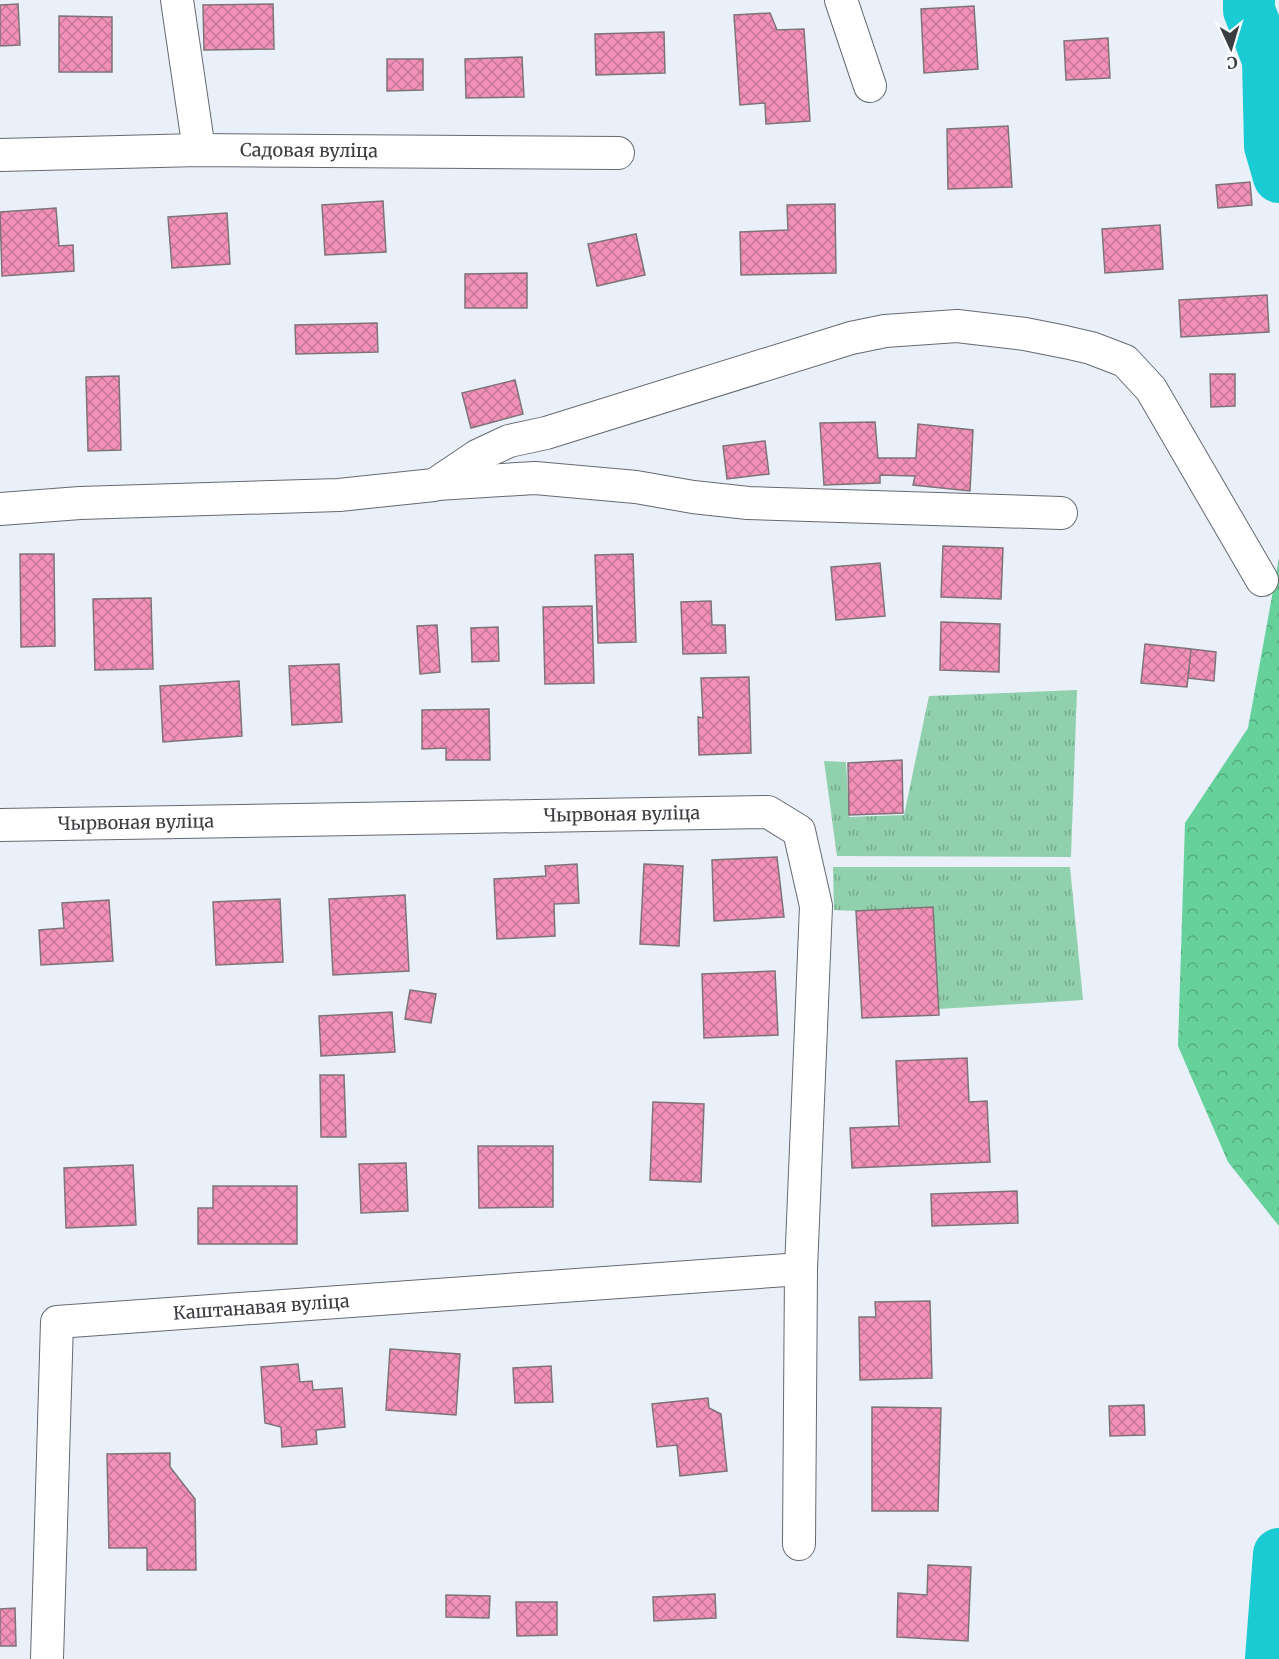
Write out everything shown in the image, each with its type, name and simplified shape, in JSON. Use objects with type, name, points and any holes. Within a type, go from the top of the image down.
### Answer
[{"type":"street","points":[[177,0],[199,150]]},
{"type":"street","points":[[841,0],[870,86]]},
{"type":"street","name":"Садовая вуліца","points":[[0,155],[199,150],[618,153]]},
{"type":"street","points":[[434,485],[477,456],[509,441],[546,433],[851,338],[885,332],[957,326],[994,330],[1091,348],[1125,361],[1151,388],[1262,580]]},
{"type":"street","points":[[0,509],[80,503],[339,495],[536,478],[636,487],[693,497],[748,503],[1061,513]]},
{"type":"street","name":"Чырвоная вуліца","points":[[0,825],[768,812],[799,831],[816,906],[801,1269],[799,1544]]},
{"type":"street","name":"Каштанавая вуліца","points":[[47,1659],[57,1322],[801,1269]]},
{"type":"green space","points":[[1279,558],[1279,1226],[1228,1162],[1178,1046],[1185,823],[1248,728]]},
{"type":"green space","points":[[1077,690],[1071,857],[837,856],[824,761],[846,762],[849,817],[904,815],[929,696]]},
{"type":"green space","points":[[833,867],[1070,867],[1083,1000],[939,1009],[933,907],[834,910]]},
{"type":"building","points":[[18,4],[20,45],[0,46],[0,5]]},
{"type":"building","points":[[273,4],[274,49],[204,50],[203,5]]},
{"type":"building","points":[[974,6],[978,69],[924,73],[921,9]]},
{"type":"building","points":[[770,13],[777,30],[804,29],[810,121],[766,124],[765,103],[740,105],[734,15]]},
{"type":"building","points":[[59,16],[112,17],[112,72],[59,72]]},
{"type":"building","points":[[664,32],[665,73],[596,75],[595,34]]},
{"type":"building","points":[[1108,38],[1110,78],[1066,80],[1064,41]]},
{"type":"building","points":[[522,57],[524,97],[466,98],[465,59]]},
{"type":"building","points":[[387,59],[423,59],[423,90],[387,91]]},
{"type":"building","points":[[1008,126],[1012,187],[948,189],[947,129]]},
{"type":"building","points":[[1250,182],[1252,205],[1218,208],[1216,185]]},
{"type":"building","points":[[383,201],[386,252],[325,255],[322,205]]},
{"type":"building","points":[[835,204],[836,273],[741,275],[740,232],[788,230],[787,205]]},
{"type":"building","points":[[56,208],[59,246],[73,245],[74,271],[2,276],[0,212]]},
{"type":"building","points":[[227,213],[230,264],[172,268],[168,217]]},
{"type":"building","points":[[1160,225],[1163,269],[1105,273],[1102,229]]},
{"type":"building","points":[[636,234],[645,275],[597,286],[588,244]]},
{"type":"building","points":[[527,273],[527,308],[465,308],[465,274]]},
{"type":"building","points":[[1267,295],[1269,332],[1181,337],[1179,300]]},
{"type":"building","points":[[377,323],[378,352],[296,354],[295,325]]},
{"type":"building","points":[[1210,374],[1235,374],[1235,406],[1211,407]]},
{"type":"building","points":[[119,376],[121,450],[88,451],[86,377]]},
{"type":"building","points":[[515,380],[523,414],[471,428],[462,393]]},
{"type":"building","points":[[875,422],[878,458],[916,458],[918,424],[973,430],[970,491],[913,485],[915,476],[880,475],[880,483],[824,485],[820,423]]},
{"type":"building","points":[[765,441],[769,474],[727,479],[723,446]]},
{"type":"building","points":[[943,546],[1003,548],[1001,599],[941,597]]},
{"type":"building","points":[[20,554],[54,554],[55,646],[21,647]]},
{"type":"building","points":[[633,554],[636,642],[598,643],[595,555]]},
{"type":"building","points":[[880,563],[885,616],[836,620],[831,567]]},
{"type":"building","points":[[151,598],[153,669],[95,670],[93,599]]},
{"type":"building","points":[[711,601],[712,625],[725,625],[726,653],[683,654],[681,602]]},
{"type":"building","points":[[592,606],[594,683],[545,684],[543,607]]},
{"type":"building","points":[[941,622],[1000,624],[999,672],[940,670]]},
{"type":"building","points":[[437,625],[440,672],[420,674],[417,626]]},
{"type":"building","points":[[498,627],[499,661],[472,662],[471,628]]},
{"type":"building","points":[[1145,644],[1191,649],[1187,687],[1141,683]]},
{"type":"building","points":[[1191,649],[1216,652],[1214,681],[1188,678]]},
{"type":"building","points":[[339,664],[342,722],[292,725],[289,666]]},
{"type":"building","points":[[749,677],[751,753],[699,755],[698,717],[703,718],[701,678]]},
{"type":"building","points":[[239,681],[242,736],[163,742],[160,686]]},
{"type":"building","points":[[489,709],[490,760],[446,760],[446,748],[422,749],[422,710]]},
{"type":"building","points":[[902,760],[903,813],[849,815],[848,763]]},
{"type":"building","points":[[777,857],[784,917],[714,921],[712,860]]},
{"type":"building","points":[[577,864],[579,903],[554,904],[555,936],[497,939],[494,879],[546,876],[545,866]]},
{"type":"building","points":[[644,864],[683,866],[679,946],[640,944]]},
{"type":"building","points":[[405,895],[409,971],[333,975],[329,899]]},
{"type":"building","points":[[280,899],[283,962],[216,965],[213,902]]},
{"type":"building","points":[[109,900],[113,961],[41,965],[39,930],[64,928],[62,903]]},
{"type":"building","points":[[933,907],[939,1015],[862,1018],[856,911]]},
{"type":"building","points":[[775,971],[778,1035],[704,1038],[702,974]]},
{"type":"building","points":[[410,990],[436,994],[431,1023],[405,1019]]},
{"type":"building","points":[[392,1012],[395,1052],[321,1056],[319,1016]]},
{"type":"building","points":[[967,1058],[969,1102],[987,1101],[990,1162],[852,1168],[850,1128],[899,1126],[896,1061]]},
{"type":"building","points":[[320,1075],[344,1075],[346,1137],[321,1137]]},
{"type":"building","points":[[653,1102],[704,1104],[701,1182],[650,1180]]},
{"type":"building","points":[[478,1146],[553,1146],[553,1207],[479,1208]]},
{"type":"building","points":[[406,1163],[408,1211],[361,1213],[359,1164]]},
{"type":"building","points":[[133,1165],[136,1225],[66,1228],[64,1168]]},
{"type":"building","points":[[213,1186],[297,1186],[297,1244],[198,1244],[198,1208],[213,1208]]},
{"type":"building","points":[[1017,1191],[1018,1223],[932,1226],[931,1194]]},
{"type":"building","points":[[930,1301],[932,1378],[860,1380],[859,1317],[876,1317],[875,1302]]},
{"type":"building","points":[[390,1349],[460,1354],[456,1415],[386,1410]]},
{"type":"building","points":[[298,1364],[300,1382],[312,1381],[313,1390],[342,1388],[345,1427],[316,1430],[317,1444],[282,1447],[281,1427],[265,1423],[261,1367]]},
{"type":"building","points":[[551,1366],[553,1402],[515,1403],[513,1368]]},
{"type":"building","points":[[708,1398],[709,1408],[721,1414],[727,1471],[680,1476],[677,1445],[657,1447],[652,1404]]},
{"type":"building","points":[[1144,1405],[1145,1435],[1110,1436],[1109,1406]]},
{"type":"building","points":[[872,1407],[941,1408],[938,1511],[872,1511]]},
{"type":"building","points":[[170,1453],[170,1467],[195,1499],[196,1570],[147,1570],[147,1548],[109,1548],[107,1454]]},
{"type":"building","points":[[928,1565],[971,1567],[968,1641],[897,1637],[898,1593],[927,1595]]},
{"type":"building","points":[[715,1594],[716,1618],[654,1621],[653,1597]]},
{"type":"building","points":[[446,1595],[490,1596],[489,1618],[446,1617]]},
{"type":"building","points":[[516,1602],[557,1602],[557,1635],[517,1636]]},
{"type":"building","points":[[15,1608],[16,1646],[0,1646],[0,1609]]},
{"type":"waterway","points":[[1249,0],[1249,10],[1268,60],[1270,146],[1279,177]]},
{"type":"waterway","points":[[1271,1659],[1279,1554]]}]
